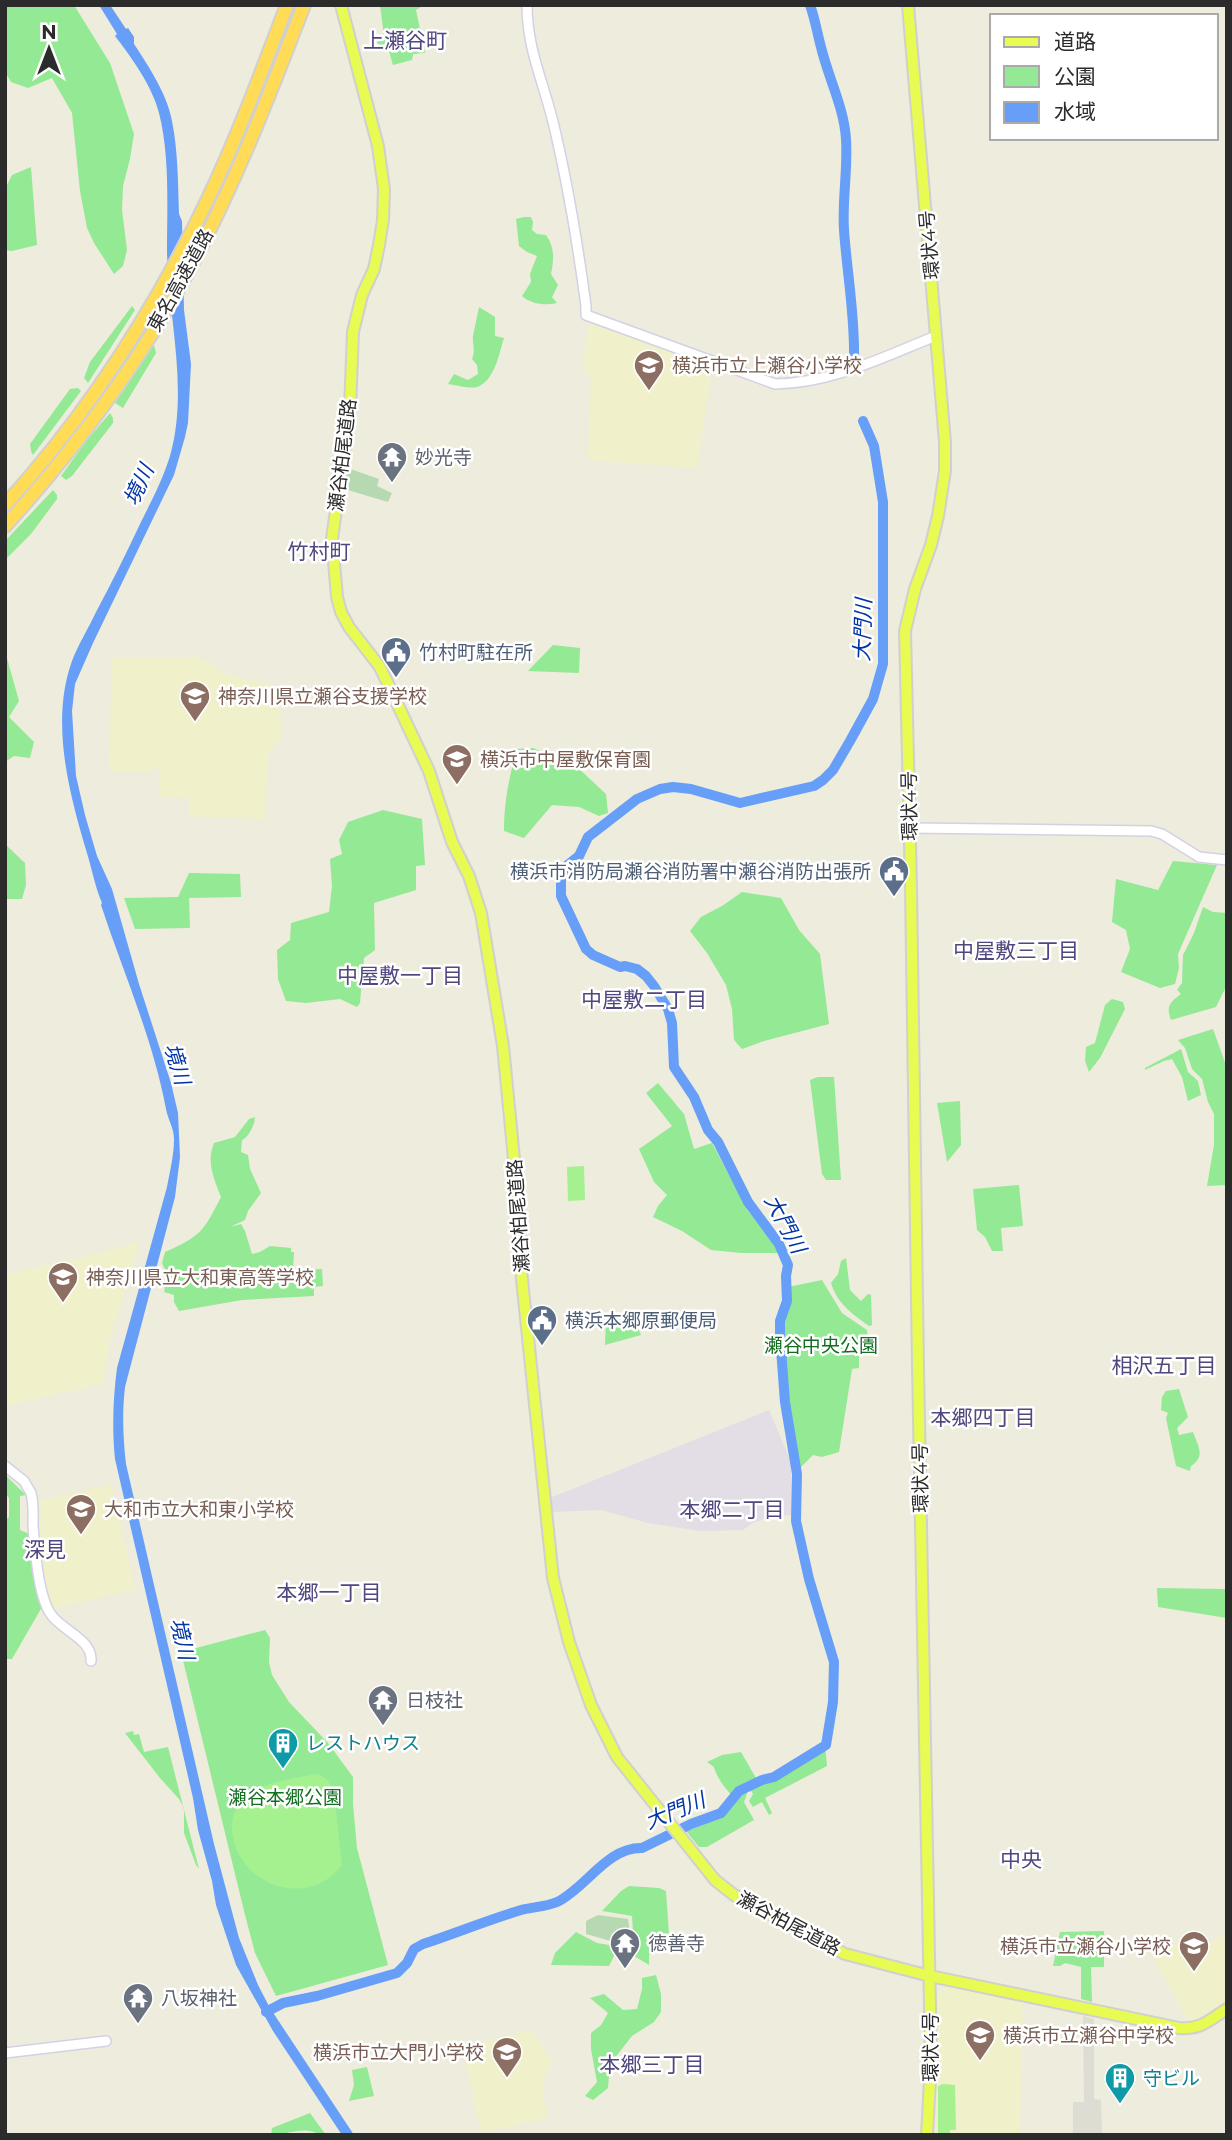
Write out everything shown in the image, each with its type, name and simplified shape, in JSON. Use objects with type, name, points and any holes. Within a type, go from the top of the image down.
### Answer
[{"type":"highway","name":"東名高速道路","points":[[5,505],[89,401],[166,279],[187,241],[231,146],[287,5]]},
{"type":"highway","name":"東名高速道路","points":[[5,526],[53,471],[100,410],[190,268],[231,183],[304,5]]},
{"type":"main road","name":"瀬谷柏尾道路","points":[[341,5],[379,146],[384,189],[379,245],[353,332],[350,410],[332,539],[337,597],[348,626],[380,667],[429,771],[452,842],[469,876],[481,913],[503,1046],[518,1200],[521,1270],[553,1578],[569,1642],[591,1706],[617,1756],[694,1855],[725,1889],[845,1954],[930,1976],[1179,2028],[1200,2027],[1227,2009]]},
{"type":"main road","name":"環状4号","points":[[908,5],[945,442],[938,516],[905,631],[930,1976],[931,2062],[927,2135]]},
{"type":"main road","points":[[927,2135],[936,2062],[930,2023]]},
{"type":"street","points":[[527,5],[529,43],[557,138],[578,247],[586,315],[775,384],[798,384],[832,377],[936,336]]},
{"type":"street","points":[[910,828],[1151,831],[1162,834],[1199,857],[1227,860]]},
{"type":"street","points":[[5,1466],[24,1481],[31,1493],[40,1580],[48,1609],[53,1618],[87,1646],[91,1652],[91,1661]]},
{"type":"street","points":[[5,2053],[106,2041]]},
{"type":"shaded area","name":"横浜市立上瀬谷小学校","points":[[594,323],[712,366],[697,468],[588,460],[591,377],[583,369],[588,328]]},
{"type":"shaded area","points":[[345,467],[379,479],[377,486],[392,493],[388,502],[341,488]]},
{"type":"shaded area","name":"神奈川県立瀬谷支援学校","points":[[112,657],[201,658],[226,674],[282,687],[290,705],[280,706],[281,741],[275,744],[268,755],[265,819],[189,816],[189,797],[159,798],[160,769],[151,769],[151,772],[109,769]]},
{"type":"shaded area","name":"神奈川県立大和東高等学校","points":[[140,1241],[110,1339],[102,1384],[5,1406],[5,1275]]},
{"type":"shaded area","points":[[769,1410],[791,1462],[792,1515],[769,1517],[743,1530],[700,1531],[648,1523],[601,1510],[552,1512],[550,1498]]},
{"type":"shaded area","name":"大和市立大和東小学校","points":[[111,1484],[135,1589],[54,1608],[46,1591],[36,1517],[37,1503]]},
{"type":"shaded area","points":[[598,1915],[628,1919],[632,1947],[586,1934],[586,1921]]},
{"type":"shaded area","name":"横浜市立瀬谷小学校","points":[[1197,1931],[1208,1944],[1227,1932],[1227,2005],[1197,2022],[1190,2021],[1184,2013],[1153,1958]]},
{"type":"shaded area","name":"横浜市立瀬谷中学校","points":[[947,1986],[1021,2002],[1023,2005],[1020,2135],[936,2135],[938,1993]]},
{"type":"shaded area","points":[[1083,2016],[1094,2019],[1094,2099],[1101,2100],[1102,2135],[1073,2135],[1073,2102],[1084,2102]]},
{"type":"shaded area","name":"横浜市立大門小学校","points":[[532,2031],[553,2063],[547,2069],[544,2084],[548,2118],[481,2132],[462,2046]]},
{"type":"green space","points":[[5,5],[74,5],[110,63],[134,134],[123,186],[122,210],[127,250],[123,266],[114,274],[87,228],[80,191],[72,113],[52,78],[28,88],[11,82],[5,72]]},
{"type":"green space","points":[[380,5],[424,5],[416,10],[425,53],[413,54],[412,60],[393,65],[388,48],[379,49],[377,41],[384,36]]},
{"type":"green space","points":[[31,167],[37,245],[5,250],[5,189],[12,175]]},
{"type":"green space","points":[[531,217],[532,230],[546,235],[551,244],[551,274],[558,285],[552,297],[557,303],[538,304],[522,296],[531,282],[530,274],[537,256],[519,246],[516,219]]},
{"type":"green space","points":[[132,306],[135,310],[88,383],[84,378],[90,362]]},
{"type":"green space","points":[[479,307],[495,317],[495,336],[504,338],[495,366],[488,379],[477,387],[448,384],[454,374],[468,380],[478,374],[477,365],[472,359]]},
{"type":"green space","points":[[154,345],[156,353],[123,408],[115,403]]},
{"type":"green space","points":[[78,388],[81,391],[33,455],[30,444],[70,389]]},
{"type":"green space","points":[[110,413],[113,423],[66,480],[61,476]]},
{"type":"green space","points":[[53,490],[57,499],[31,534],[5,560],[5,541]]},
{"type":"green space","points":[[553,645],[580,648],[579,673],[528,671]]},
{"type":"green space","points":[[5,651],[19,701],[9,717],[34,742],[30,758],[14,756],[5,762]]},
{"type":"green space","points":[[533,748],[576,766],[606,794],[608,813],[599,816],[579,807],[552,805],[524,838],[504,831],[508,790],[517,749]]},
{"type":"green space","points":[[383,810],[422,819],[425,865],[416,866],[416,890],[374,903],[375,950],[364,958],[360,1003],[357,1007],[340,999],[306,1003],[286,1001],[278,979],[277,950],[290,940],[291,923],[329,912],[332,886],[330,859],[342,854],[339,840],[348,822]]},
{"type":"green space","points":[[5,844],[25,863],[26,885],[22,899],[5,899]]},
{"type":"green space","points":[[1173,861],[1217,865],[1178,954],[1179,968],[1175,984],[1160,988],[1121,972],[1130,949],[1126,930],[1112,922],[1116,879],[1158,890]]},
{"type":"green space","points":[[189,873],[240,874],[241,897],[189,898],[190,928],[135,929],[124,898],[178,897]]},
{"type":"green space","points":[[742,892],[781,898],[799,930],[820,954],[829,1024],[742,1049],[734,1040],[732,1009],[726,985],[690,931],[701,917]]},
{"type":"green space","points":[[1203,907],[1213,912],[1227,913],[1227,985],[1216,1007],[1171,1020],[1170,1005],[1181,994],[1177,990],[1182,983],[1183,955]]},
{"type":"green space","points":[[1112,999],[1123,1002],[1125,1009],[1100,1058],[1089,1072],[1085,1061],[1086,1047],[1095,1043],[1105,1005]]},
{"type":"green space","points":[[1213,1029],[1227,1068],[1227,1185],[1207,1186],[1214,1145],[1214,1114],[1202,1079],[1192,1069],[1185,1048],[1178,1040]]},
{"type":"green space","points":[[1181,1049],[1188,1072],[1198,1081],[1201,1095],[1188,1101],[1182,1077],[1172,1059],[1145,1070]]},
{"type":"green space","points":[[834,1077],[841,1180],[826,1180],[822,1174],[810,1080]]},
{"type":"green space","points":[[658,1083],[684,1114],[694,1149],[712,1143],[748,1211],[784,1253],[711,1250],[682,1231],[653,1217],[667,1195],[654,1182],[639,1149],[672,1126],[646,1093]]},
{"type":"green space","points":[[960,1101],[961,1145],[947,1162],[937,1103]]},
{"type":"green space","points":[[255,1117],[251,1130],[242,1140],[241,1152],[248,1155],[250,1169],[261,1193],[245,1220],[230,1227],[241,1224],[252,1254],[270,1246],[291,1248],[291,1252],[294,1252],[293,1270],[322,1269],[323,1286],[314,1287],[314,1296],[242,1300],[179,1311],[174,1295],[164,1292],[167,1274],[162,1263],[165,1252],[200,1232],[221,1197],[211,1164],[214,1143],[235,1137],[249,1119]]},
{"type":"green space","points":[[584,1166],[585,1200],[568,1201],[567,1167]]},
{"type":"green space","points":[[1019,1185],[1023,1226],[1001,1228],[1003,1251],[992,1251],[985,1237],[977,1230],[973,1189]]},
{"type":"green space","points":[[846,1258],[850,1290],[861,1301],[868,1294],[871,1295],[872,1325],[869,1326],[841,1302],[831,1283],[838,1274],[841,1261]]},
{"type":"green space","name":"瀬谷中央公園","points":[[822,1280],[842,1313],[867,1330],[868,1336],[859,1346],[859,1368],[852,1369],[839,1452],[822,1457],[813,1455],[798,1470],[781,1336],[782,1321],[787,1309],[788,1287]]},
{"type":"green space","points":[[606,1319],[638,1328],[641,1335],[605,1345]]},
{"type":"green space","points":[[1179,1389],[1188,1417],[1177,1428],[1179,1435],[1193,1432],[1200,1450],[1200,1455],[1190,1471],[1176,1466],[1166,1418],[1168,1413],[1161,1410],[1162,1397],[1166,1391]]},
{"type":"green space","points":[[5,1475],[26,1495],[20,1496],[20,1530],[32,1535],[35,1572],[42,1607],[12,1659],[5,1659],[5,1521],[9,1517],[9,1498],[5,1493]]},
{"type":"green space","points":[[1157,1588],[1227,1589],[1227,1618],[1158,1607]]},
{"type":"green space","name":"瀬谷本郷公園","points":[[265,1630],[270,1638],[269,1662],[272,1675],[289,1702],[328,1743],[353,1777],[357,1848],[388,1965],[276,1996],[255,1953],[181,1652]]},
{"type":"green space","points":[[133,1731],[134,1735],[139,1734],[144,1752],[168,1747],[183,1806],[125,1733]]},
{"type":"green space","points":[[825,1744],[827,1766],[765,1798],[772,1813],[769,1815],[762,1802],[753,1807],[749,1801],[753,1794],[749,1787],[790,1768]]},
{"type":"green space","points":[[741,1752],[756,1778],[744,1783],[747,1794],[744,1802],[754,1820],[707,1847],[699,1847],[686,1831],[721,1816],[737,1801],[720,1781],[714,1767],[707,1762],[722,1755]]},
{"type":"green space","points":[[318,1774],[328,1780],[334,1793],[342,1865],[326,1880],[309,1887],[292,1889],[275,1885],[247,1866],[238,1852],[233,1835],[233,1817],[237,1806],[241,1796],[259,1788]]},
{"type":"green space","points":[[184,1810],[199,1869],[184,1833]]},
{"type":"green space","points":[[629,1886],[666,1891],[670,1948],[649,1955],[649,1965],[634,1956],[614,1956],[609,1966],[551,1965],[555,1953],[576,1932],[597,1943],[634,1949],[632,1916],[602,1911]]},
{"type":"green space","points":[[1104,1931],[1104,1967],[1091,1967],[1092,2002],[1081,1999],[1081,1967],[1065,1963],[1053,1966],[1060,1932]]},
{"type":"green space","points":[[656,1975],[661,1994],[661,2012],[654,2022],[632,2036],[610,2064],[608,2088],[593,2100],[585,2096],[597,2082],[591,2033],[601,2025],[608,2013],[590,1998],[604,1994],[623,2010],[637,2009],[642,1978]]},
{"type":"green space","points":[[367,2067],[374,2096],[349,2101],[354,2085],[352,2070]]},
{"type":"green space","points":[[955,2085],[956,2130],[950,2130],[950,2135],[938,2135],[938,2086]]},
{"type":"green space","points":[[310,2113],[326,2135],[304,2131],[271,2135],[272,2128]]},
{"type":"water","points":[[99,5],[110,5],[126,29],[128,28],[170,111],[177,155],[184,310],[191,364],[188,423],[174,475],[75,684],[72,711],[76,776],[85,815],[97,856],[112,889],[178,1113],[180,1157],[175,1197],[125,1387],[123,1426],[126,1464],[214,1844],[239,1938],[270,2008],[354,2135],[342,2135],[273,2031],[236,1965],[216,1905],[198,1830],[193,1798],[115,1459],[113,1414],[117,1368],[167,1187],[174,1135],[137,1006],[101,905],[74,806],[64,757],[63,708],[74,655],[167,465],[175,431],[178,379],[168,276],[167,182],[163,129],[156,103],[146,83],[115,36],[117,34]]},
{"type":"waterway","name":"大門川","points":[[810,5],[845,127],[844,230],[854,358]]},
{"type":"waterway","name":"大門川","points":[[266,2012],[283,2003],[397,1973],[407,1963],[414,1949],[423,1944],[521,1910],[557,1902],[618,1854],[629,1849],[642,1848],[721,1813],[739,1791],[774,1777],[826,1745],[833,1702],[834,1662],[809,1579],[796,1521],[797,1474],[785,1402],[780,1336],[780,1321],[787,1301],[788,1265],[779,1244],[748,1202],[718,1142],[708,1130],[694,1097],[674,1067],[672,1023],[668,1009],[654,986],[637,969],[620,967],[586,949],[561,896],[561,878],[564,868],[579,856],[588,837],[637,799],[660,789],[691,789],[740,803],[814,786],[833,770],[873,699],[883,664],[883,502],[874,446],[863,421]]},
{"type":"place","name":"横浜市立上瀬谷小学校","points":[[649,392]]},
{"type":"place","name":"妙光寺","points":[[392,484]]},
{"type":"place","name":"竹村町駐在所","points":[[396,679]]},
{"type":"place","name":"神奈川県立瀬谷支援学校","points":[[195,723]]},
{"type":"place","name":"横浜市中屋敷保育園","points":[[457,786]]},
{"type":"place","name":"横浜市消防局瀬谷消防署中瀬谷消防出張所","points":[[894,898]]},
{"type":"place","name":"神奈川県立大和東高等学校","points":[[63,1304]]},
{"type":"place","name":"横浜本郷原郵便局","points":[[542,1347]]},
{"type":"place","name":"大和市立大和東小学校","points":[[81,1536]]},
{"type":"place","name":"日枝社","points":[[383,1727]]},
{"type":"place","name":"レストハウス","points":[[283,1770]]},
{"type":"place","name":"徳善寺","points":[[625,1970]]},
{"type":"place","name":"横浜市立瀬谷小学校","points":[[1194,1973]]},
{"type":"place","name":"八坂神社","points":[[138,2025]]},
{"type":"place","name":"横浜市立瀬谷中学校","points":[[980,2062]]},
{"type":"place","name":"横浜市立大門小学校","points":[[507,2079]]},
{"type":"place","name":"守ビル","points":[[1120,2105]]},
{"type":"district","name":"上瀬谷町","points":[[405,41]]},
{"type":"district","name":"竹村町","points":[[319,552]]},
{"type":"district","name":"中屋敷三丁目","points":[[1016,951]]},
{"type":"district","name":"中屋敷一丁目","points":[[400,976]]},
{"type":"district","name":"中屋敷二丁目","points":[[644,1000]]},
{"type":"district","name":"相沢五丁目","points":[[1164,1366]]},
{"type":"district","name":"本郷四丁目","points":[[983,1418]]},
{"type":"district","name":"本郷二丁目","points":[[732,1510]]},
{"type":"district","name":"深見","points":[[45,1550]]},
{"type":"district","name":"本郷一丁目","points":[[329,1593]]},
{"type":"district","name":"中央","points":[[1021,1860]]},
{"type":"district","name":"本郷三丁目","points":[[652,2065]]},
{"type":"water label","name":"境川","points":[[139,485]]},
{"type":"water label","name":"境川","points":[[177,1064]]},
{"type":"water label","name":"境川","points":[[182,1639]]}]
